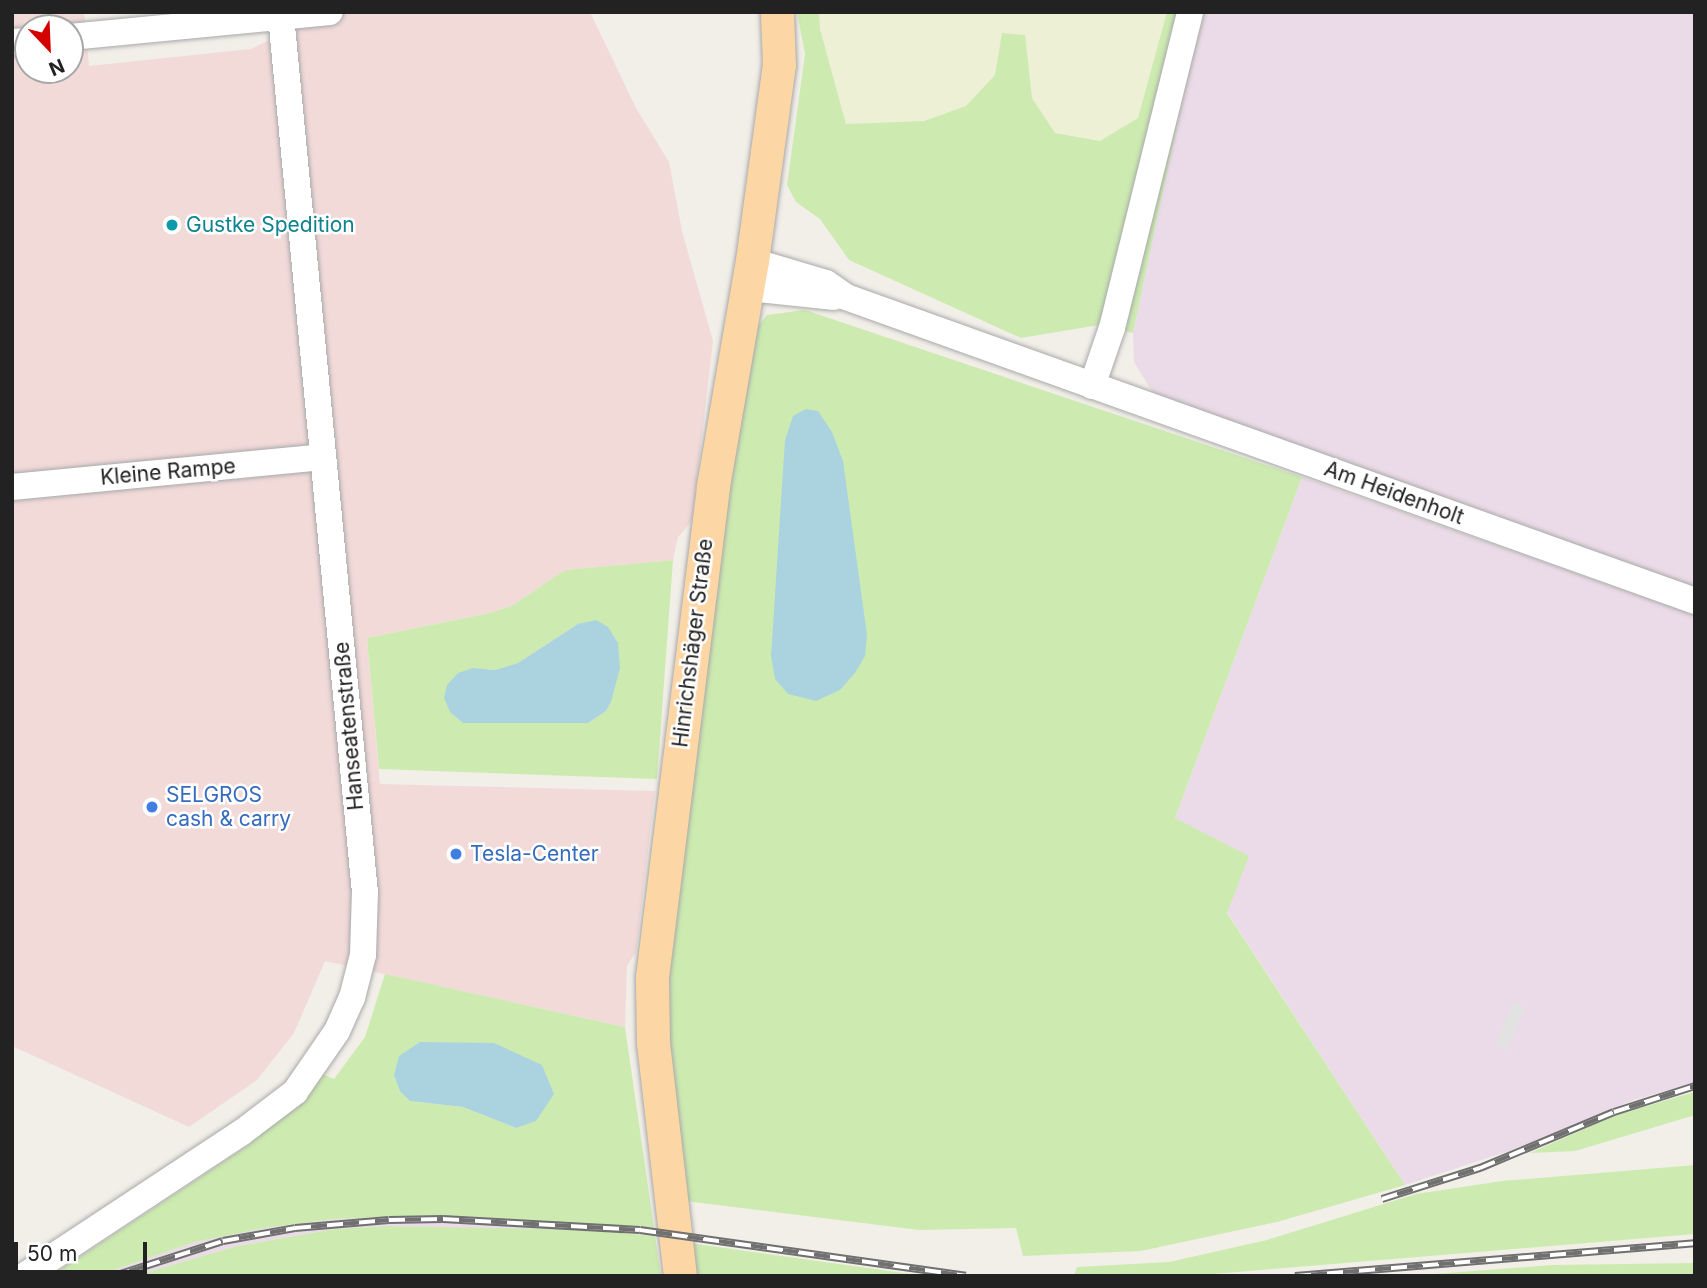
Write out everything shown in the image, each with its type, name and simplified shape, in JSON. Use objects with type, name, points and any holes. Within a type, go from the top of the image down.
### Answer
[{"type":"main road","name":"Hinrichshäger Straße","points":[[680,1276],[653,1043],[652,976],[711,500],[750,274],[779,65],[777,12]]},
{"type":"street","points":[[84,36],[330,12]]},
{"type":"street","points":[[1092,386],[1112,328],[1190,12]]},
{"type":"street","name":"Hanseatenstraße","points":[[24,1276],[268,1115],[295,1091],[319,1061],[352,998],[363,955],[365,893],[281,16]]},
{"type":"street","name":"Am Heidenholt","points":[[750,274],[846,297],[1695,601]]},
{"type":"street","name":"Kleine Rampe","points":[[12,487],[323,457]]},
{"type":"shaded area","points":[[12,12],[84,12],[89,66],[251,49],[274,38],[276,12],[590,12],[636,108],[669,162],[682,231],[713,341],[692,521],[678,537],[673,560],[565,570],[513,605],[490,613],[367,638],[380,784],[655,791],[636,952],[627,966],[625,1027],[325,961],[294,1033],[257,1080],[189,1127],[12,1046]]},
{"type":"shaded area","points":[[1201,12],[1695,12],[1695,587],[1156,398],[1134,362],[1133,333]]},
{"type":"shaded area","points":[[1302,477],[1695,615],[1695,1082],[1634,1100],[1512,1150],[1405,1185],[1227,912],[1175,818]]},
{"type":"shaded area","points":[[1513,1002],[1525,1007],[1507,1050],[1495,1045]]},
{"type":"shaded area","points":[[445,1215],[617,1224],[667,1230],[668,1238],[627,1232],[388,1226],[335,1229],[237,1246],[134,1276],[97,1276],[195,1242],[265,1228],[334,1219]]},
{"type":"green space","points":[[797,12],[819,12],[820,29],[846,124],[924,121],[966,106],[995,75],[1002,33],[1025,35],[1032,98],[1055,133],[1100,141],[1138,118],[1167,12],[1201,12],[1133,333],[1099,325],[1021,338],[849,260],[820,219],[796,202],[787,185],[805,54]]},
{"type":"green space","points":[[819,12],[1167,12],[1138,118],[1100,141],[1055,133],[1032,98],[1025,36],[1002,34],[995,75],[966,106],[924,121],[846,124],[820,29]]},
{"type":"green space","points":[[805,310],[1302,477],[1175,818],[1249,856],[1227,913],[1405,1185],[1277,1222],[1141,1251],[1023,1256],[1016,1228],[919,1230],[685,1201],[662,972],[748,339],[767,315]]},
{"type":"green space","points":[[673,560],[657,779],[379,769],[367,638],[490,613],[513,605],[565,570]],"holes":[[[578,624],[611,702],[606,711],[588,723],[473,668],[495,670],[518,663]]]},
{"type":"green space","points":[[385,974],[625,1027],[654,1228],[445,1215],[334,1219],[265,1228],[195,1242],[97,1276],[51,1276],[247,1146],[286,1114],[323,1074],[334,1079],[365,1037]],"holes":[[[554,1094],[516,1128],[463,1107],[410,1101]]]},
{"type":"green space","points":[[1695,1092],[1695,1115],[1575,1151],[1530,1153],[1618,1114]]},
{"type":"green space","points":[[1695,1165],[1695,1234],[1189,1276],[1074,1276],[1077,1267],[1169,1262],[1267,1240],[1416,1194],[1502,1181]]},
{"type":"green space","points":[[388,1226],[595,1230],[655,1236],[661,1276],[134,1276],[237,1246],[335,1229]]},
{"type":"green space","points":[[689,1243],[925,1276],[693,1276]]},
{"type":"green space","points":[[1695,1263],[1695,1276],[1408,1276],[1552,1265]]},
{"type":"water","points":[[806,409],[818,411],[832,432],[843,461],[867,635],[865,656],[855,673],[840,690],[816,701],[788,694],[775,679],[771,656],[785,440],[793,416]]},
{"type":"water","points":[[596,620],[608,627],[618,643],[620,668],[606,711],[588,723],[463,723],[450,712],[444,698],[447,685],[458,673],[473,668],[495,670],[518,663],[578,624]]},
{"type":"water","points":[[420,1042],[494,1043],[542,1065],[554,1094],[536,1121],[516,1128],[463,1107],[410,1101],[400,1091],[394,1075],[399,1056]]},
{"type":"railway","points":[[1382,1199],[1480,1168],[1614,1112],[1695,1086]]},
{"type":"railway","points":[[114,1276],[223,1241],[295,1228],[389,1220],[443,1219],[640,1230],[966,1276]]},
{"type":"railway","points":[[1295,1276],[1695,1243]]},
{"type":"place","name":"Gustke Spedition","points":[[172,225]]},
{"type":"place","name":"SELGROS cash & carry","points":[[152,807]]},
{"type":"place","name":"Tesla-Center","points":[[456,854]]}]
